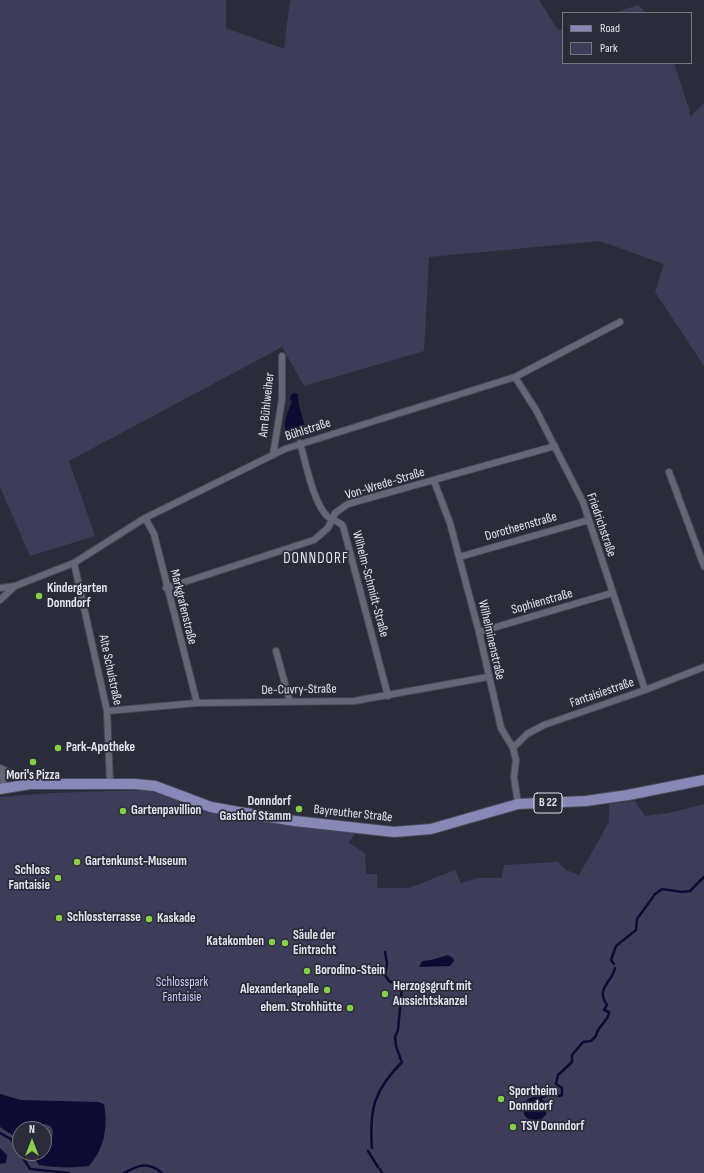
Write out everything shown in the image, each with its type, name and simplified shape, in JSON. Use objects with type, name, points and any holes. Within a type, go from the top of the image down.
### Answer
[{"type":"main road","name":"Bayreuther Straße","points":[[2,788],[30,784],[110,784],[155,786],[211,807],[295,821],[394,832],[430,829],[518,804],[586,801],[628,795],[704,780]]},
{"type":"street","name":"Bühlstraße","points":[[0,588],[15,586],[74,563],[145,518],[300,443],[515,377],[620,322]]},
{"type":"street","name":"Am Bühlweiher","points":[[273,455],[282,399],[282,356]]},
{"type":"street","name":"Friedrichstraße","points":[[515,377],[536,410],[583,502],[645,690]]},
{"type":"street","name":"Wilhelm-Schmidt-Straße","points":[[300,443],[318,502],[327,516],[332,520],[338,521],[343,526],[388,696]]},
{"type":"street","name":"Von-Wrede-Straße","points":[[166,588],[314,540],[328,528],[335,513],[348,504],[555,446]]},
{"type":"street","points":[[669,472],[704,566]]},
{"type":"street","name":"Wilhelminenstraße","points":[[434,481],[450,523],[459,556],[479,632],[488,677],[501,728],[513,748],[516,760],[514,777],[518,804]]},
{"type":"street","name":"Markgrafenstraße","points":[[145,518],[154,534],[166,588],[197,703]]},
{"type":"street","name":"Dorotheenstraße","points":[[459,556],[589,520]]},
{"type":"street","name":"Alte Schulstraße","points":[[74,563],[107,711],[110,784]]},
{"type":"street","name":"Bühlstraße","points":[[0,600],[15,586]]},
{"type":"street","name":"Sophienstraße","points":[[479,632],[612,593]]},
{"type":"street","points":[[276,651],[290,702]]},
{"type":"street","name":"Fantaisiestraße","points":[[513,748],[527,734],[544,724],[645,690],[704,667]]},
{"type":"street","name":"De-Cuvry-Straße","points":[[107,711],[197,703],[354,701],[488,677]]},
{"type":"street","points":[[2,788],[1,768],[22,778],[30,784]]},
{"type":"green space","points":[[0,0],[226,0],[226,28],[284,49],[290,0],[539,0],[558,30],[562,29],[562,64],[674,64],[689,109],[690,117],[704,103],[704,366],[655,292],[664,264],[600,241],[429,257],[424,351],[304,386],[282,347],[69,461],[95,536],[30,556],[0,487]]},
{"type":"green space","points":[[638,5],[645,12],[617,12]]},
{"type":"green space","name":"Schlosspark Fantaisie","points":[[147,790],[232,817],[355,833],[349,843],[365,853],[366,874],[377,874],[377,888],[409,888],[455,870],[461,883],[478,878],[502,878],[504,865],[558,862],[566,870],[579,875],[609,822],[609,804],[635,801],[645,816],[669,813],[704,804],[704,1173],[0,1173],[0,797],[52,793]]},
{"type":"shaded area","points":[[294,393],[298,394],[299,406],[304,423],[301,431],[297,433],[285,430],[285,423],[292,402],[290,399],[291,395]]},
{"type":"shaded area","points":[[448,955],[453,958],[454,961],[450,966],[419,967],[422,961]]},
{"type":"shaded area","points":[[0,1094],[21,1100],[98,1102],[104,1104],[106,1120],[104,1136],[99,1152],[89,1166],[52,1167],[39,1165],[36,1161],[52,1161],[52,1121],[12,1121],[12,1135],[0,1127]]},
{"type":"shaded area","points":[[535,1097],[543,1101],[547,1109],[543,1117],[535,1121],[527,1117],[523,1109],[527,1101]]},
{"type":"shaded area","points":[[0,1148],[7,1155],[6,1163],[0,1164]]},
{"type":"waterway","points":[[654,895],[662,889],[682,892],[690,891],[704,877]]},
{"type":"waterway","points":[[614,964],[611,960],[616,946],[636,930],[637,919],[653,897]]},
{"type":"waterway","points":[[385,952],[387,963]]},
{"type":"waterway","points":[[387,964],[385,975],[389,981],[402,987],[398,1030],[395,1037],[396,1046],[401,1060]]},
{"type":"waterway","points":[[540,1098],[553,1093],[559,1096],[562,1095],[562,1088],[556,1084],[558,1075],[572,1062],[572,1055],[583,1042],[591,1041],[596,1036],[598,1029],[607,1018],[609,1012],[604,1010],[607,1005],[604,999],[603,990],[615,968]]},
{"type":"waterway","points":[[372,1148],[371,1122],[375,1101],[385,1082],[402,1062]]},
{"type":"waterway","points":[[0,1133],[12,1141]]},
{"type":"waterway","points":[[368,1151],[378,1167]]},
{"type":"waterway","points":[[25,1161],[30,1169],[69,1173]]},
{"type":"waterway","points":[[124,1173],[139,1166],[152,1167],[162,1173]]},
{"type":"waterway","points":[[380,1169],[382,1173]]},
{"type":"place","name":"Kindergarten Donndorf","points":[[39,596]]},
{"type":"place","name":"Park-Apotheke","points":[[58,748]]},
{"type":"place","name":"Mori's Pizza","points":[[33,762]]},
{"type":"place","name":"Donndorf Gasthof Stamm","points":[[299,809]]},
{"type":"place","name":"Gartenpavillion","points":[[123,811]]},
{"type":"place","name":"Gartenkunst-Museum","points":[[77,862]]},
{"type":"place","name":"Schloss Fantaisie","points":[[58,878]]},
{"type":"place","name":"Schlossterrasse","points":[[59,918]]},
{"type":"place","name":"Kaskade","points":[[149,919]]},
{"type":"place","name":"Katakomben","points":[[272,942]]},
{"type":"place","name":"Säule der Eintracht","points":[[285,943]]},
{"type":"place","name":"Borodino-Stein","points":[[307,971]]},
{"type":"place","name":"Alexanderkapelle","points":[[327,990]]},
{"type":"place","name":"Herzogsgruft mit Aussichtskanzel","points":[[385,994]]},
{"type":"place","name":"ehem. Strohhütte","points":[[350,1008]]},
{"type":"place","name":"Sportheim Donndorf","points":[[501,1099]]},
{"type":"place","name":"TSV Donndorf","points":[[513,1127]]},
{"type":"district","name":"DONNDORF","points":[[316,559]]}]
